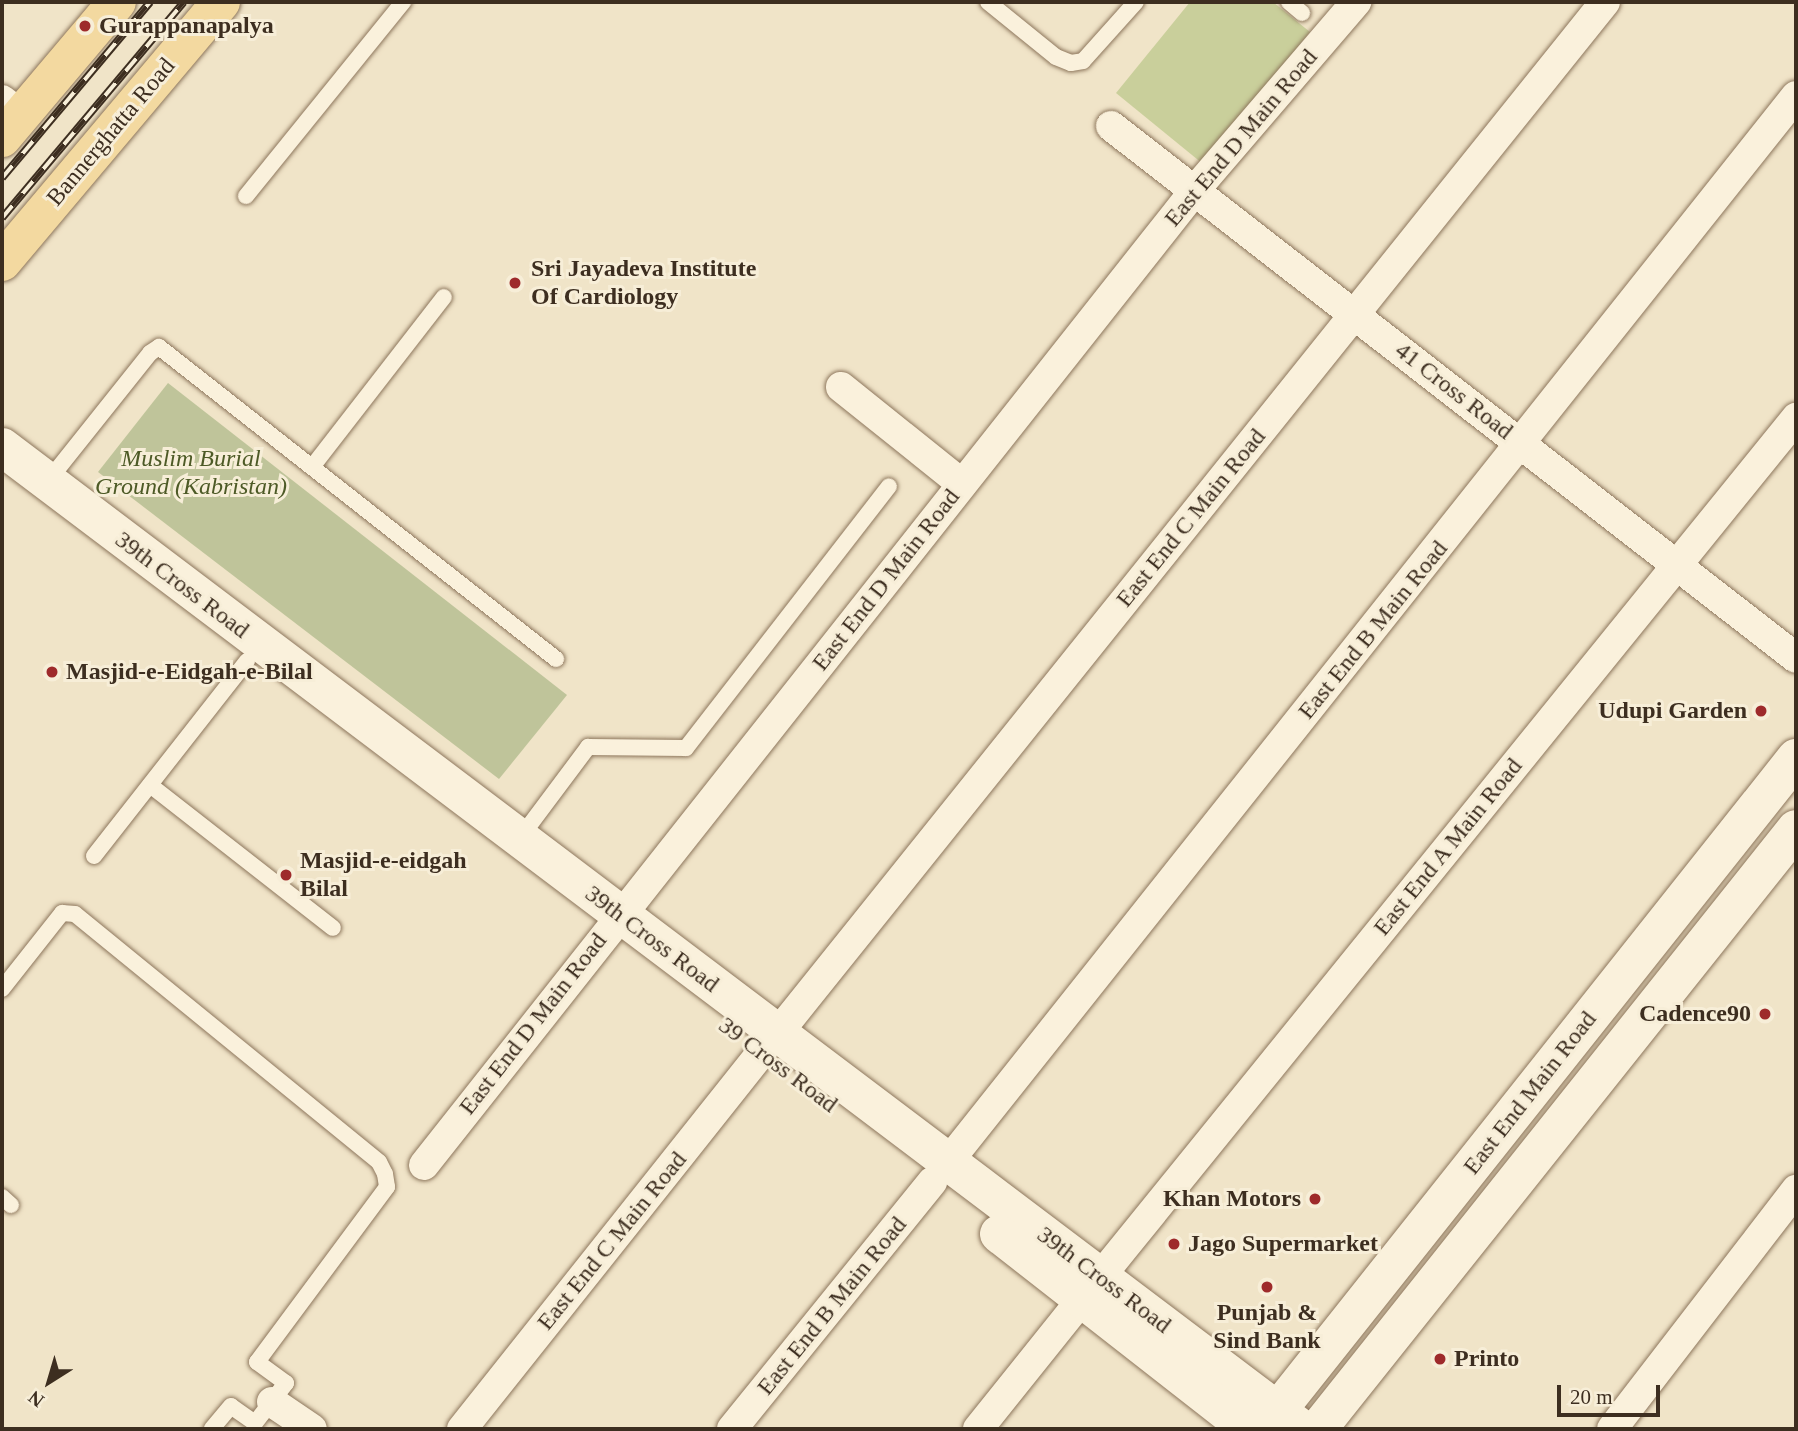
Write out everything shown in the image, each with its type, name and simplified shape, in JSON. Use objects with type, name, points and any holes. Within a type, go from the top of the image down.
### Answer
[{"type":"main road","name":"Bannerghatta Road","points":[[2,262],[221,2]]},
{"type":"main road","points":[[8,118],[111,4]]},
{"type":"street","name":"East End D Main Road","points":[[424,1165],[612,923],[1195,190],[1356,2]]},
{"type":"street","name":"East End C Main Road","points":[[462,1429],[1605,2]]},
{"type":"street","name":"East End B Main Road","points":[[732,1429],[1522,444],[1796,96]]},
{"type":"street","name":"41 Cross Road","points":[[1111,126],[1796,658]]},
{"type":"street","points":[[841,387],[962,484]]},
{"type":"street","name":"East End A Main Road","points":[[978,1429],[1796,418]]},
{"type":"street","name":"39th Cross Road","points":[[2,447],[270,670],[519,839],[612,923]]},
{"type":"street","name":"39 Cross Road","points":[[2,477],[270,670],[612,923],[1273,1425]]},
{"type":"street","name":"East End Main Road","points":[[1273,1425],[1796,758]]},
{"type":"street","name":"East End Main Road","points":[[1318,1429],[1796,829]]},
{"type":"street","points":[[1612,1429],[1796,1190]]},
{"type":"street","points":[[272,1402],[312,1429]]},
{"type":"lane","points":[[246,196],[403,2]]},
{"type":"lane","points":[[988,2],[1056,57],[1071,63],[1083,61],[1136,2]]},
{"type":"lane","points":[[1289,2],[1302,13]]},
{"type":"lane","points":[[312,467],[444,297]]},
{"type":"lane","points":[[47,482],[150,353],[159,347],[555,659]]},
{"type":"lane","points":[[519,839],[588,747],[686,748],[889,486]]},
{"type":"lane","points":[[94,856],[150,785],[270,670]]},
{"type":"lane","points":[[150,785],[332,928]]},
{"type":"lane","points":[[2,989],[62,913],[75,914],[379,1162],[387,1187],[257,1362],[286,1383],[255,1423],[231,1406],[212,1429]]},
{"type":"green space","points":[[1190,2],[1273,2],[1310,32],[1203,164],[1116,93]]},
{"type":"green space","name":"Muslim Burial Ground (Kabristan)","points":[[168,383],[567,695],[499,779],[98,472]]},
{"type":"railway","points":[[2,178],[150,2]]},
{"type":"railway","points":[[2,218],[184,2]]},
{"type":"place","name":"Gurappanapalya","points":[[85,26]]},
{"type":"place","name":"Sri Jayadeva Institute Of Cardiology","points":[[515,283]]},
{"type":"place","name":"Masjid-e-Eidgah-e-Bilal","points":[[52,672]]},
{"type":"place","name":"Udupi Garden","points":[[1761,711]]},
{"type":"place","name":"Masjid-e-eidgah Bilal","points":[[286,875]]},
{"type":"place","name":"Cadence90","points":[[1765,1014]]},
{"type":"place","name":"Khan Motors","points":[[1315,1199]]},
{"type":"place","name":"Jago Supermarket","points":[[1174,1244]]},
{"type":"place","name":"Punjab & Sind Bank","points":[[1267,1287]]},
{"type":"place","name":"Printo","points":[[1440,1359]]}]
